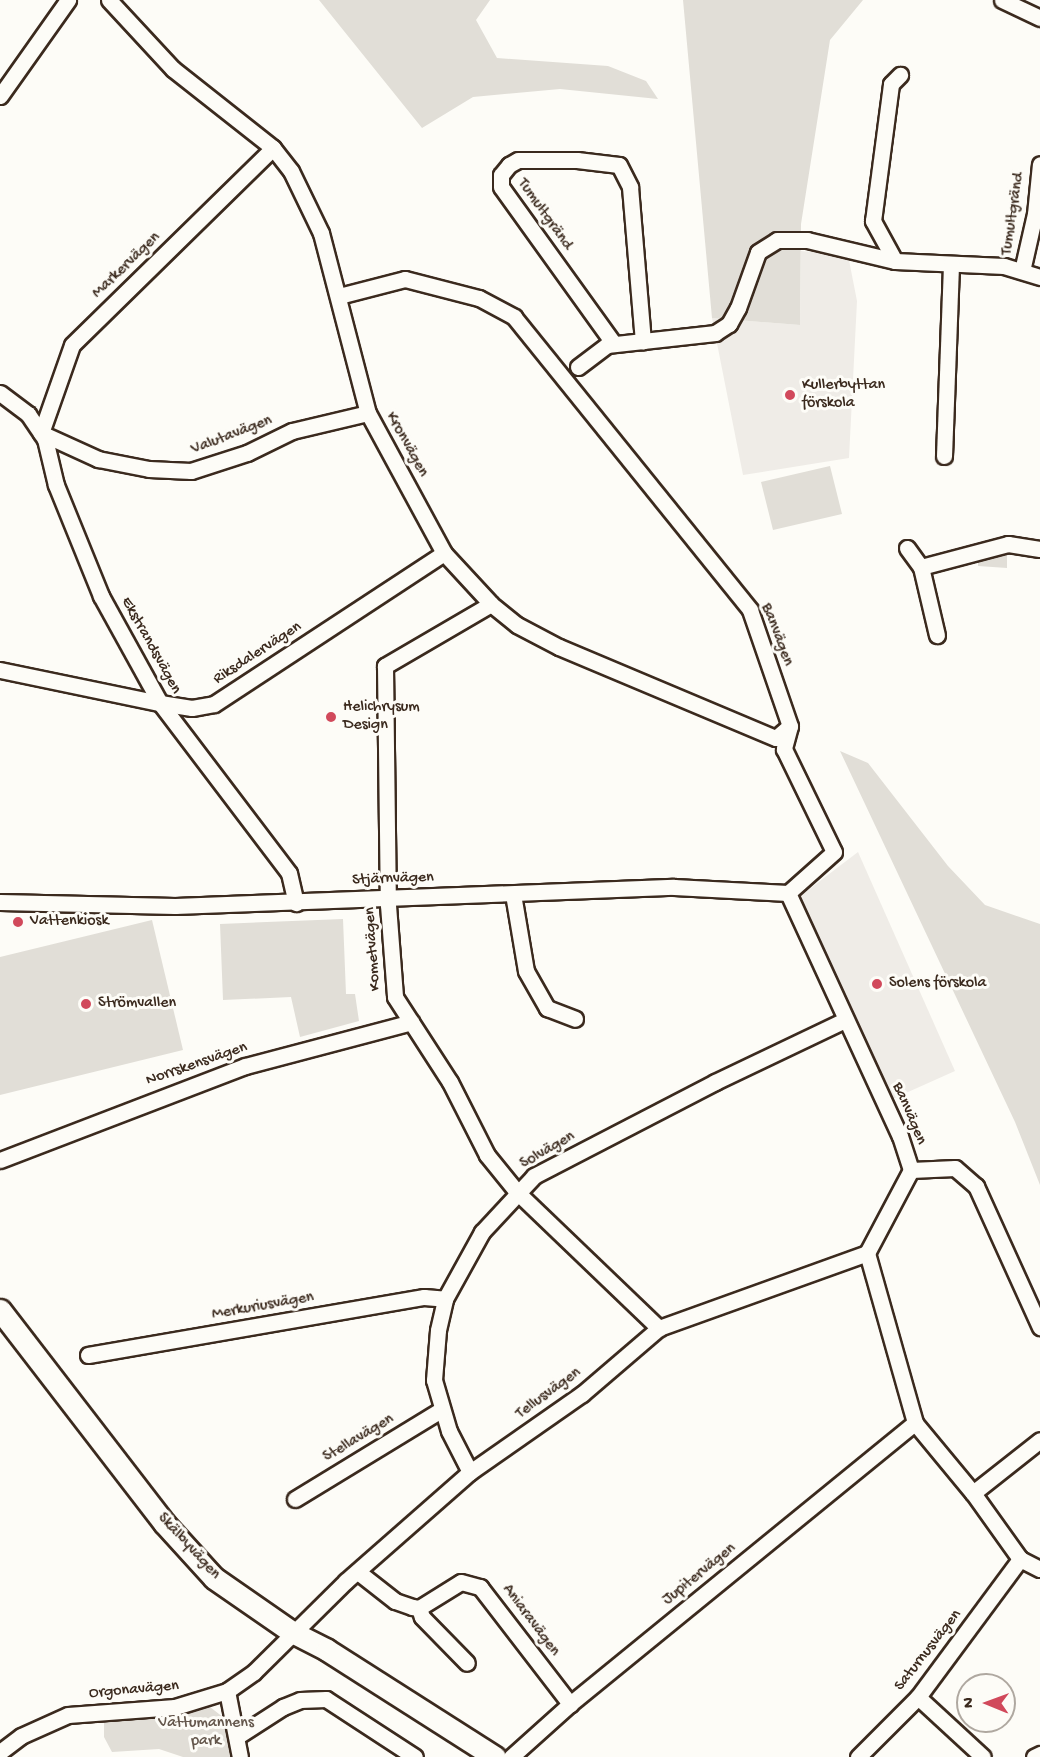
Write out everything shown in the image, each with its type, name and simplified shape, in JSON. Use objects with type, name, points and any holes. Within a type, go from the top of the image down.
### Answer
[{"type":"street","points":[[0,96],[68,0]]},
{"type":"street","name":"Kronvägen","points":[[109,0],[172,69],[273,148],[308,199],[339,296],[368,413],[444,553],[490,604],[518,626],[559,647],[776,738],[790,726]]},
{"type":"street","points":[[1002,0],[1040,18]]},
{"type":"street","points":[[895,261],[873,221],[891,84],[900,75]]},
{"type":"street","name":"Markervägen","points":[[41,433],[72,345],[273,148]]},
{"type":"street","name":"Tumultgränd","points":[[614,345],[501,187],[501,175],[509,165],[519,159],[577,160],[619,165],[630,187],[644,341]]},
{"type":"street","name":"Tumultgränd","points":[[1022,271],[1035,214],[1040,164]]},
{"type":"street","name":"Tumultgränd","points":[[578,367],[614,345],[694,338],[715,333],[729,324],[758,252],[777,240],[807,240],[895,261],[1022,271],[1040,277]]},
{"type":"street","points":[[944,456],[951,264]]},
{"type":"street","name":"Banvägen","points":[[339,296],[405,279],[429,283],[479,298],[527,328],[657,498],[750,610],[790,726],[784,748],[834,852],[788,893],[900,1136],[911,1170],[867,1253]]},
{"type":"street","name":"Ekstrandsvägen","points":[[0,393],[28,414],[41,433],[57,485],[101,596],[160,703],[289,873],[296,903]]},
{"type":"street","name":"Valutavägen","points":[[41,433],[98,459],[149,469],[191,471],[247,453],[292,431],[368,413]]},
{"type":"street","points":[[921,567],[1008,544],[1040,549]]},
{"type":"street","points":[[907,548],[921,567],[938,635]]},
{"type":"street","name":"Riksdalervägen","points":[[0,670],[160,703],[192,708],[214,704],[444,553]]},
{"type":"street","name":"Kometvägen","points":[[490,604],[385,666],[389,897],[395,997],[450,1082],[487,1155],[517,1192],[659,1328]]},
{"type":"street","name":"Stjärnvägen","points":[[0,902],[163,906],[296,903],[389,897],[674,887],[788,893]]},
{"type":"street","points":[[513,894],[526,971],[547,1008],[575,1019]]},
{"type":"street","name":"Solvägen","points":[[470,1472],[441,1410],[434,1380],[438,1330],[445,1299],[482,1232],[534,1176],[715,1082],[845,1020]]},
{"type":"street","name":"Norrskensvägen","points":[[0,1160],[245,1066],[411,1022]]},
{"type":"street","name":"Banvägen","points":[[911,1170],[955,1168],[976,1186],[1040,1327]]},
{"type":"street","points":[[867,1253],[915,1423],[973,1492],[1020,1559],[1040,1569]]},
{"type":"street","name":"Tellusvägen","points":[[292,1632],[470,1472],[582,1394],[659,1328],[867,1253]]},
{"type":"street","name":"Merkuriusvägen","points":[[88,1355],[424,1297],[445,1299]]},
{"type":"street","name":"Skälbyvägen","points":[[0,1310],[164,1523],[214,1578],[292,1632],[327,1650],[495,1757]]},
{"type":"street","name":"Stellavägen","points":[[295,1499],[441,1410]]},
{"type":"street","name":"Jupitervägen","points":[[511,1757],[570,1704],[915,1423]]},
{"type":"street","points":[[973,1492],[1040,1440]]},
{"type":"street","name":"Saturnusvägen","points":[[858,1757],[918,1697],[1020,1559]]},
{"type":"street","points":[[358,1572],[403,1606],[419,1608],[422,1617],[467,1663]]},
{"type":"street","name":"Aniaravägen","points":[[419,1608],[460,1582],[480,1587],[570,1704]]},
{"type":"street","name":"Orgonavägen","points":[[0,1752],[21,1737],[68,1715],[175,1707],[227,1691],[254,1672],[292,1632]]},
{"type":"street","points":[[227,1691],[238,1736],[240,1757]]},
{"type":"street","points":[[918,1697],[983,1757]]},
{"type":"street","points":[[238,1736],[283,1707],[300,1700],[326,1699],[415,1757]]},
{"type":"street","points":[[1034,1757],[1040,1754]]},
{"type":"shaded area","name":"Kullerbyttan förskola","points":[[801,251],[848,255],[857,301],[849,458],[743,475],[712,318],[800,325]]},
{"type":"shaded area","name":"Solens förskola","points":[[858,852],[955,1071],[888,1101],[799,897]]},
{"type":"green space","points":[[319,0],[490,0],[476,20],[497,58],[608,66],[646,81],[658,99],[560,89],[473,97],[422,128]]},
{"type":"green space","points":[[683,0],[863,0],[830,40],[801,224],[800,325],[712,318]]},
{"type":"green space","points":[[830,466],[842,514],[773,530],[761,482]]},
{"type":"green space","points":[[1007,549],[1007,568],[978,566],[978,554]]},
{"type":"green space","points":[[840,751],[868,763],[948,866],[985,905],[1040,924],[1040,1185],[1015,1122]]},
{"type":"green space","points":[[343,919],[346,994],[355,994],[359,1021],[300,1037],[291,997],[223,1000],[220,924]]},
{"type":"green space","name":"Strömvallen","points":[[152,920],[183,1050],[0,1095],[0,957]]},
{"type":"green space","name":"Vattumannens park","points":[[210,1707],[228,1721],[236,1757],[183,1757],[159,1749],[112,1752],[104,1737],[104,1719],[147,1718]]},
{"type":"place","name":"Kullerbyttan förskola","points":[[790,395]]},
{"type":"place","name":"Helichrysum Design","points":[[331,717]]},
{"type":"place","name":"Vattenkiosk","points":[[18,922]]},
{"type":"place","name":"Solens förskola","points":[[877,984]]},
{"type":"place","name":"Strömvallen","points":[[86,1004]]}]
